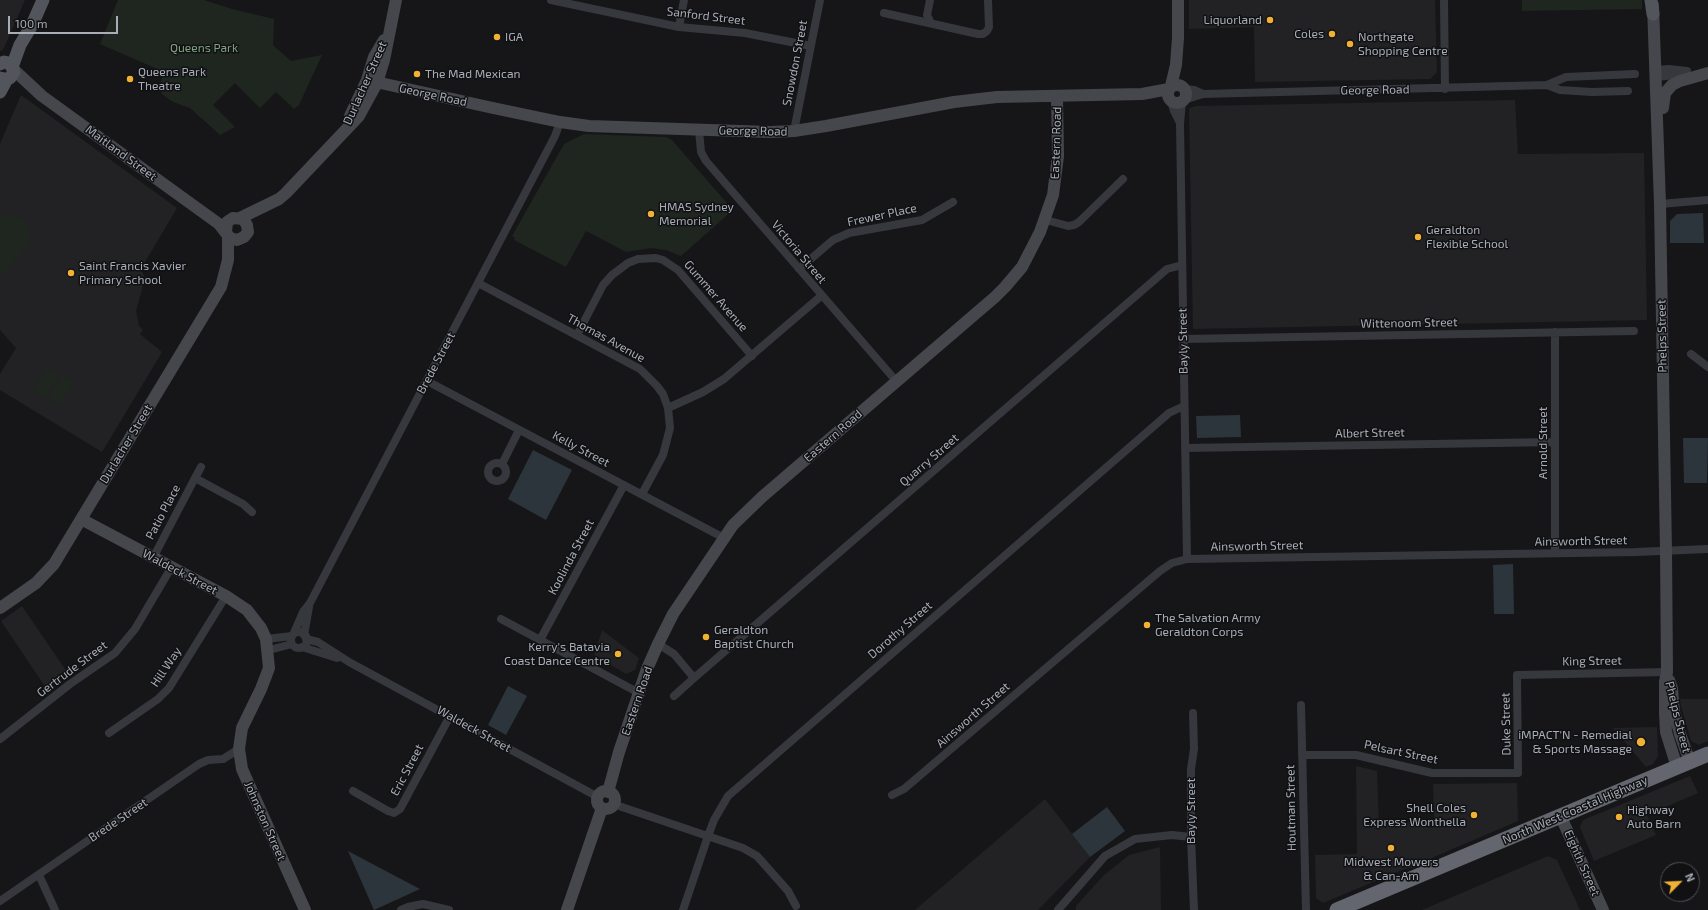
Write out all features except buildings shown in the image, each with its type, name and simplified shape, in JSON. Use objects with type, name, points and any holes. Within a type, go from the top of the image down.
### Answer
[{"type":"highway","name":"North West Coastal Highway","points":[[1337,910],[1708,754]]},
{"type":"highway","name":"North West Coastal Highway","points":[[1348,910],[1443,866]]},
{"type":"main road","points":[[0,92],[5,69],[34,0]]},
{"type":"main road","points":[[5,69],[32,25],[43,0]]},
{"type":"main road","name":"Durlacher Street","points":[[238,217],[279,199],[343,132],[372,82],[374,57],[388,34],[396,0]]},
{"type":"main road","name":"Bayly Street","points":[[1177,94],[1176,65],[1178,0]]},
{"type":"main road","points":[[1652,0],[1653,14]]},
{"type":"main road","name":"Phelps Street","points":[[1653,14],[1660,204],[1666,551],[1667,672],[1664,695],[1666,732],[1683,764]]},
{"type":"main road","name":"Maitland Street","points":[[5,69],[219,224],[227,234]]},
{"type":"main road","points":[[1658,157],[1664,130],[1665,93],[1672,85],[1706,72]]},
{"type":"main road","name":"George Road","points":[[372,82],[560,122],[589,126],[770,132],[794,131],[954,102],[997,98],[1177,94]]},
{"type":"main road","name":"Eastern Road","points":[[567,910],[639,694],[658,644],[673,614],[733,525],[762,497],[1005,287],[1028,256],[1046,220],[1053,195],[1057,169],[1057,96]]},
{"type":"main road","name":"Durlacher Street","points":[[228,260],[264,206]]},
{"type":"main road","name":"Maitland Street","points":[[199,210],[238,217]]},
{"type":"main road","points":[[238,217],[246,221],[244,235],[234,240],[227,234],[227,222],[238,217]]},
{"type":"main road","name":"Durlacher Street","points":[[0,608],[36,583],[54,564],[221,287],[228,260],[227,234]]},
{"type":"main road","name":"Waldeck Street","points":[[81,519],[226,596],[247,610],[257,622],[267,644]]},
{"type":"main road","name":"Johnston Street","points":[[267,644],[269,668],[261,690],[242,728],[239,749],[242,768],[305,910]]},
{"type":"main road","points":[[603,799],[607,809],[613,804]]},
{"type":"main road","name":"Eighth Street","points":[[1561,816],[1603,910]]},
{"type":"street","name":"Sanford Street","points":[[551,0],[679,27],[745,33],[811,46]]},
{"type":"street","points":[[679,27],[684,0]]},
{"type":"street","name":"Snowdon Street","points":[[794,131],[820,0]]},
{"type":"street","points":[[930,0],[927,15],[931,23]]},
{"type":"street","points":[[884,13],[983,34],[987,32],[989,26],[988,0]]},
{"type":"street","points":[[1444,0],[1446,89]]},
{"type":"street","points":[[1656,74],[1669,69],[1706,72]]},
{"type":"street","name":"George Road","points":[[1177,94],[1194,90],[1203,94],[1446,89],[1547,85],[1566,77],[1635,74]]},
{"type":"street","name":"George Road","points":[[1547,85],[1560,90],[1592,92],[1628,90]]},
{"type":"street","name":"Bayly Street","points":[[1177,94],[1180,123],[1188,559]]},
{"type":"street","name":"Brede Street","points":[[292,638],[303,612],[310,603],[427,381],[555,136],[560,122]]},
{"type":"street","name":"Victoria Street","points":[[699,130],[701,152],[706,161],[896,382]]},
{"type":"street","points":[[1046,220],[1068,226],[1074,225],[1079,222],[1123,179]]},
{"type":"street","points":[[1660,204],[1708,200]]},
{"type":"street","name":"Frewer Place","points":[[800,269],[833,240],[849,233],[922,220],[953,202]]},
{"type":"street","name":"Gummer Avenue","points":[[577,335],[603,285],[612,275],[628,263],[638,259],[656,258],[663,260],[678,270],[752,356]]},
{"type":"street","name":"Quarry Street","points":[[674,696],[1167,269],[1182,265]]},
{"type":"street","name":"Thomas Avenue","points":[[478,283],[640,369],[657,386],[663,394],[668,408],[670,428],[663,455],[642,494]]},
{"type":"street","points":[[668,408],[714,386],[752,356],[821,296]]},
{"type":"street","name":"Wittenoom Street","points":[[1183,338],[1634,330]]},
{"type":"street","name":"Arnold Street","points":[[1554,332],[1555,553]]},
{"type":"street","points":[[1690,354],[1708,367]]},
{"type":"street","name":"Kelly Street","points":[[427,381],[724,538]]},
{"type":"street","name":"Dorothy Street","points":[[683,910],[714,820],[728,796],[1163,418],[1169,413],[1184,406]]},
{"type":"street","points":[[502,464],[519,430]]},
{"type":"street","name":"Albert Street","points":[[1185,448],[1555,442]]},
{"type":"street","name":"Patio Place","points":[[153,558],[201,467]]},
{"type":"street","name":"Patio Place","points":[[195,478],[243,504],[252,512]]},
{"type":"street","name":"Koolinda Street","points":[[540,640],[624,485]]},
{"type":"street","name":"Ainsworth Street","points":[[892,795],[904,789],[1160,571],[1172,563],[1188,559],[1636,552],[1708,549]]},
{"type":"street","name":"Gertrude Street","points":[[0,738],[70,684],[115,653],[135,629],[171,568]]},
{"type":"street","name":"Hill Way","points":[[109,733],[158,699],[169,688],[226,596]]},
{"type":"street","name":"Brede Street","points":[[305,637],[310,603]]},
{"type":"street","points":[[500,619],[639,694]]},
{"type":"street","points":[[267,644],[292,638],[300,633],[305,637],[305,644],[302,647],[297,648],[292,638]]},
{"type":"street","name":"Waldeck Street","points":[[305,637],[318,642],[350,662],[603,799]]},
{"type":"street","points":[[658,644],[674,654],[694,678]]},
{"type":"street","name":"Waldeck Street","points":[[302,647],[350,662]]},
{"type":"street","name":"King Street","points":[[1517,675],[1667,672]]},
{"type":"street","name":"Duke Street","points":[[1517,675],[1518,773]]},
{"type":"street","name":"Houtman Street","points":[[1301,705],[1306,910]]},
{"type":"street","name":"Bayly Street","points":[[1194,713],[1194,749],[1191,768],[1191,837],[1194,910]]},
{"type":"street","name":"Eric Street","points":[[353,791],[388,811],[394,813],[400,809],[450,716]]},
{"type":"street","name":"Brede Street","points":[[0,901],[199,764],[208,760],[223,759],[239,749]]},
{"type":"street","name":"Pelsart Street","points":[[1302,755],[1356,755],[1432,773],[1518,773]]},
{"type":"street","points":[[613,804],[743,848],[757,856],[788,892],[796,906]]},
{"type":"street","points":[[1059,910],[1105,856],[1135,839],[1172,835],[1191,837]]},
{"type":"street","points":[[39,874],[55,910]]},
{"type":"street","points":[[401,910],[423,904],[449,910]]},
{"type":"shaded area","points":[[0,0],[25,0],[3,50],[0,51]]},
{"type":"shaded area","name":"Northgate Shopping Centre","points":[[1189,0],[1435,0],[1437,72],[1430,79],[1255,82],[1254,27],[1189,29]]},
{"type":"shaded area","name":"Saint Francis Xavier Primary School","points":[[21,95],[177,208],[141,269],[145,278],[136,311],[139,326],[143,330],[140,334],[162,352],[102,452],[0,390],[0,374],[16,348],[0,330],[0,144]]},
{"type":"shaded area","name":"Geraldton Flexible School","points":[[1515,100],[1518,154],[1644,153],[1647,320],[1193,329],[1189,108],[1196,106]]},
{"type":"shaded area","points":[[1703,213],[1704,243],[1670,243],[1670,221],[1677,214]]},
{"type":"shaded area","points":[[1240,415],[1241,437],[1197,438],[1196,416]]},
{"type":"shaded area","points":[[1683,438],[1708,438],[1707,483],[1684,483]]},
{"type":"shaded area","points":[[533,450],[572,470],[546,520],[508,499]]},
{"type":"shaded area","points":[[1513,564],[1514,614],[1494,614],[1493,565]]},
{"type":"shaded area","points":[[22,606],[67,672],[46,688],[1,621]]},
{"type":"shaded area","points":[[602,630],[639,658],[635,670],[626,674],[594,655]]},
{"type":"shaded area","points":[[508,686],[527,696],[506,735],[488,725]]},
{"type":"shaded area","points":[[1679,699],[1708,699],[1708,741],[1699,745],[1691,741]]},
{"type":"shaded area","name":"iMPACT'N - Remedial & Sports Massage","points":[[1657,727],[1658,756],[1653,764],[1646,767],[1613,728]]},
{"type":"shaded area","points":[[1356,766],[1377,771],[1379,825],[1434,820],[1433,784],[1517,783],[1518,821],[1434,857],[1421,866],[1404,869],[1323,903],[1316,898],[1315,855],[1357,854]]},
{"type":"shaded area","name":"Highway Auto Barn","points":[[1690,776],[1698,793],[1647,815],[1656,835],[1594,861],[1580,827],[1583,820]]},
{"type":"shaded area","points":[[1045,799],[1090,857],[1038,910],[915,910]]},
{"type":"shaded area","points":[[1107,807],[1125,831],[1090,857],[1072,834]]},
{"type":"shaded area","points":[[1160,847],[1161,910],[1076,910],[1076,906],[1104,875],[1129,855]]},
{"type":"shaded area","points":[[348,851],[420,889],[374,910]]},
{"type":"shaded area","points":[[1548,856],[1557,860],[1580,910],[1422,910]]},
{"type":"green space","name":"Queens Park","points":[[118,0],[204,0],[232,9],[274,19],[273,45],[291,61],[322,55],[299,105],[294,109],[276,92],[260,108],[235,83],[213,105],[235,127],[220,135],[190,108],[173,102],[162,94],[159,87],[164,72],[100,44]]},
{"type":"green space","points":[[1522,0],[1642,0],[1642,9],[1522,11]]},
{"type":"green space","points":[[584,134],[666,137],[672,140],[733,210],[681,256],[666,250],[651,248],[626,252],[586,231],[566,267],[514,240],[515,238],[512,236],[564,144]]},
{"type":"green space","points":[[7,215],[16,216],[25,221],[29,229],[30,239],[6,272],[0,275],[0,218]]},
{"type":"green space","points":[[46,368],[59,375],[45,398],[33,391]]},
{"type":"green space","points":[[61,376],[73,383],[60,406],[48,399]]},
{"type":"place","name":"Liquorland","points":[[1270,20]]},
{"type":"place","name":"Coles","points":[[1332,34]]},
{"type":"place","name":"IGA","points":[[497,37]]},
{"type":"place","name":"Northgate Shopping Centre","points":[[1350,44]]},
{"type":"place","name":"The Mad Mexican","points":[[417,74]]},
{"type":"place","name":"Queens Park Theatre","points":[[130,79]]},
{"type":"place","name":"HMAS Sydney Memorial","points":[[651,214]]},
{"type":"place","name":"Geraldton Flexible School","points":[[1418,237]]},
{"type":"place","name":"Saint Francis Xavier Primary School","points":[[71,273]]},
{"type":"place","name":"The Salvation Army Geraldton Corps","points":[[1147,625]]},
{"type":"place","name":"Geraldton Baptist Church","points":[[706,637]]},
{"type":"place","name":"Kerry's Batavia Coast Dance Centre","points":[[618,654]]},
{"type":"place","name":"iMPACT'N - Remedial & Sports Massage","points":[[1641,742]]},
{"type":"place","name":"Shell Coles Express Wonthella","points":[[1474,815]]},
{"type":"place","name":"Highway Auto Barn","points":[[1619,817]]},
{"type":"place","name":"Midwest Mowers & Can-Am","points":[[1391,848]]}]
